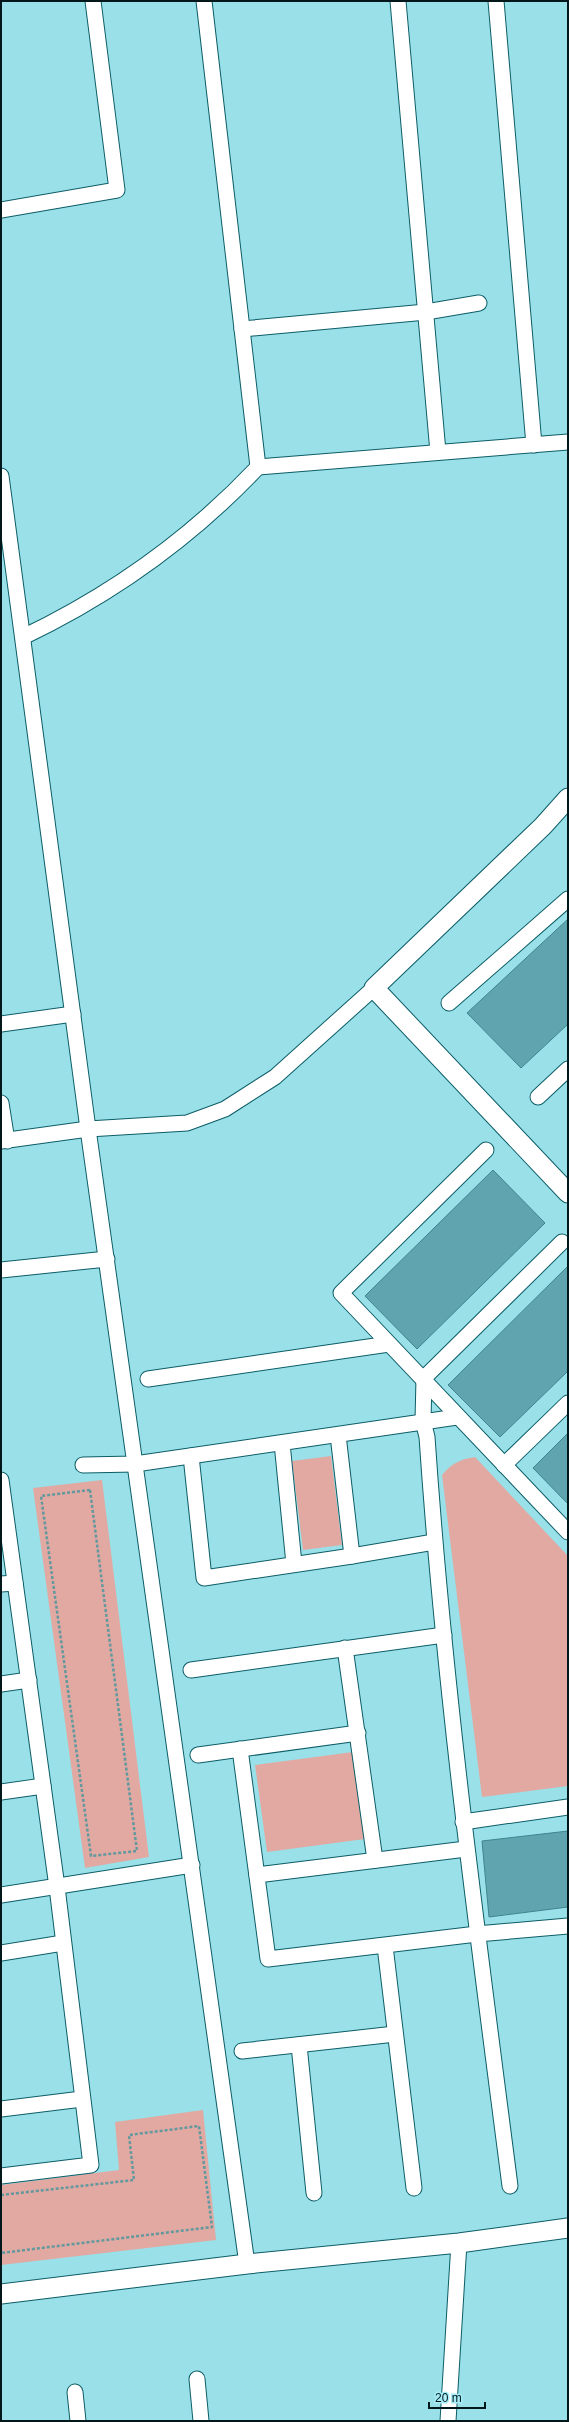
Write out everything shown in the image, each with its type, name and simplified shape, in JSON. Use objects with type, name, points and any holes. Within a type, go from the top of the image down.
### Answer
[{"type":"street","points":[[1,210],[116,190],[92,1]]},
{"type":"street","points":[[204,1],[258,467]]},
{"type":"street","points":[[398,1],[438,452]]},
{"type":"street","points":[[496,1],[534,445]]},
{"type":"street","points":[[242,329],[426,312],[479,303]]},
{"type":"street","points":[[23,637],[54,622],[144,568],[224,503],[258,467],[568,442]]},
{"type":"street","points":[[1,476],[88,1129],[247,2264]]},
{"type":"street","points":[[1,1103],[4,1141],[88,1129],[187,1123],[225,1109],[275,1077],[374,988],[543,826],[568,798]]},
{"type":"street","points":[[449,1003],[568,899]]},
{"type":"street","points":[[374,988],[568,1193]]},
{"type":"street","points":[[1,1024],[73,1014]]},
{"type":"street","points":[[538,1097],[568,1068]]},
{"type":"street","points":[[486,1150],[341,1293],[389,1344],[424,1378],[457,1417],[568,1532]]},
{"type":"street","points":[[510,2186],[463,1822],[434,1542],[426,1437],[423,1421],[424,1378],[562,1242]]},
{"type":"street","points":[[1,1270],[106,1259]]},
{"type":"street","points":[[148,1379],[389,1344]]},
{"type":"street","points":[[504,1465],[568,1403]]},
{"type":"street","points":[[83,1465],[135,1464],[457,1417]]},
{"type":"street","points":[[338,1435],[352,1556]]},
{"type":"street","points":[[282,1443],[294,1564]]},
{"type":"street","points":[[191,1456],[204,1578],[434,1542]]},
{"type":"street","points":[[1,1480],[8,1584],[28,1680],[57,1887],[91,2165],[1,2176]]},
{"type":"street","points":[[191,1670],[444,1635]]},
{"type":"street","points":[[345,1648],[375,1860]]},
{"type":"street","points":[[1,1684],[28,1680]]},
{"type":"street","points":[[198,1755],[358,1733]]},
{"type":"street","points":[[240,1749],[268,1959],[477,1934],[568,1926]]},
{"type":"street","points":[[1,1792],[43,1786]]},
{"type":"street","points":[[463,1822],[568,1807]]},
{"type":"street","points":[[257,1875],[466,1849]]},
{"type":"street","points":[[1,1895],[192,1865]]},
{"type":"street","points":[[1,1953],[63,1943]]},
{"type":"street","points":[[385,1946],[414,2188]]},
{"type":"street","points":[[242,2052],[395,2034]]},
{"type":"street","points":[[299,2045],[314,2193]]},
{"type":"street","points":[[1,2109],[82,2099]]},
{"type":"street","points":[[1,2294],[247,2264],[459,2243],[568,2228]]},
{"type":"street","points":[[448,2421],[459,2243]]},
{"type":"street","points":[[197,2379],[201,2421]]},
{"type":"street","points":[[75,2392],[78,2421]]},
{"type":"path","points":[[90,1490],[138,1851],[91,1856],[41,1496],[90,1490]]},
{"type":"path","points":[[1,2196],[134,2180],[129,2135],[199,2126],[212,2227],[1,2253]]},
{"type":"shaded area","points":[[331,1456],[342,1545],[303,1550],[292,1461]]},
{"type":"shaded area","points":[[475,1457],[568,1556],[568,1786],[482,1797],[442,1475],[456,1463]]},
{"type":"shaded area","points":[[102,1480],[149,1857],[85,1868],[33,1488]]},
{"type":"shaded area","points":[[353,1752],[365,1839],[267,1852],[255,1765]]},
{"type":"shaded area","points":[[203,2110],[216,2240],[1,2265],[1,2185],[119,2170],[115,2122]]},
{"type":"building","points":[[568,919],[568,1024],[521,1068],[467,1013]]},
{"type":"building","points":[[493,1170],[545,1223],[417,1349],[365,1296]]},
{"type":"building","points":[[568,1266],[568,1371],[500,1437],[448,1385]]},
{"type":"building","points":[[568,1433],[568,1504],[533,1468]]},
{"type":"building","points":[[568,1831],[568,1907],[489,1917],[482,1841]]}]
